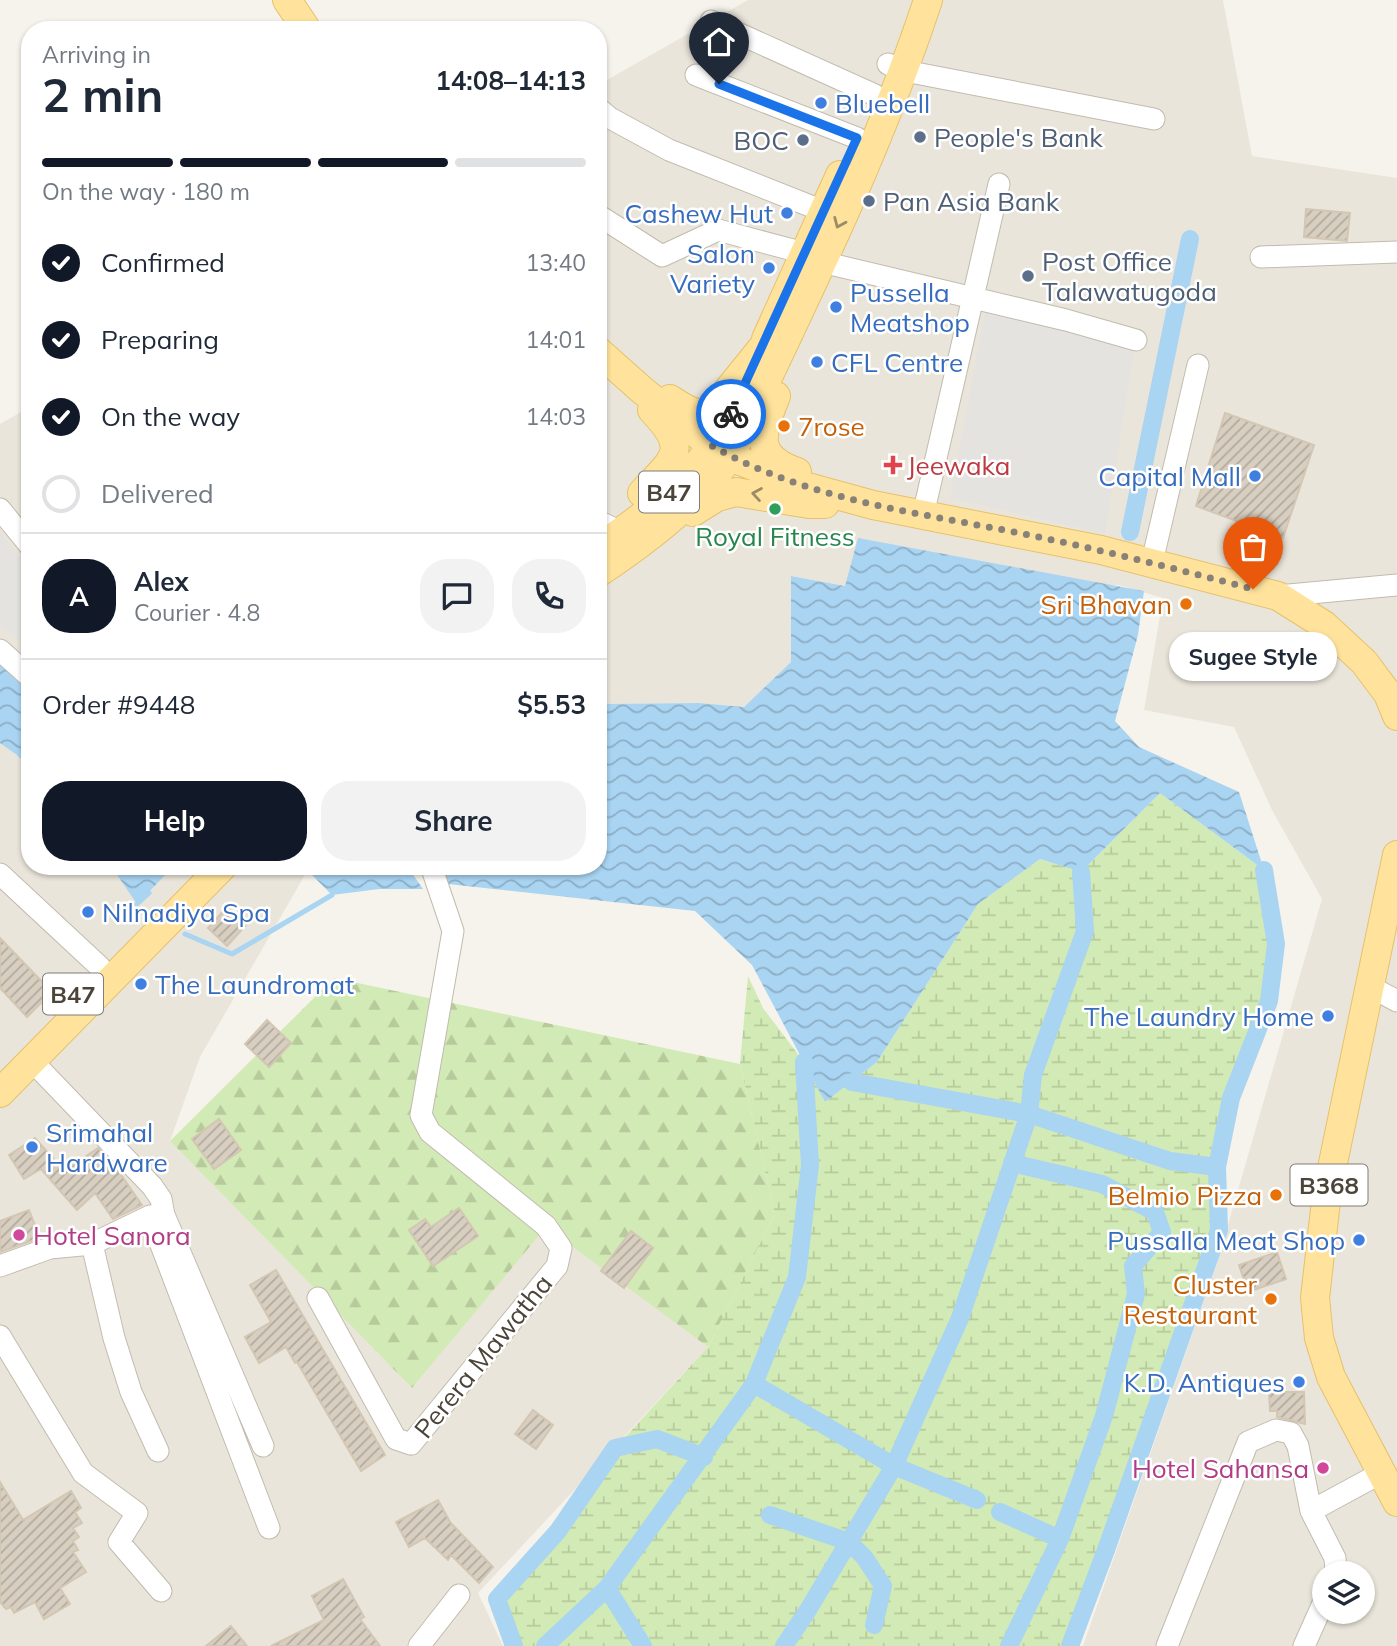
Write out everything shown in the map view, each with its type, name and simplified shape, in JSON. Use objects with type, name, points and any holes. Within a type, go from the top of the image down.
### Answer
[{"type":"main road","points":[[287,0],[301,21]]},
{"type":"main road","name":"B47","points":[[613,536],[721,452],[795,322],[813,257],[822,211],[875,95],[896,68],[909,0]]},
{"type":"main road","name":"B47","points":[[721,452],[731,413],[762,348],[813,257],[928,0]]},
{"type":"main road","points":[[795,322],[790,359],[762,436],[764,447],[769,457],[782,466],[821,480],[873,505]]},
{"type":"main road","points":[[620,370],[695,413],[705,414],[712,410],[762,348]]},
{"type":"main road","points":[[607,359],[721,452],[804,486],[873,505],[1152,562],[1278,596],[1324,625],[1364,662],[1388,694],[1397,716]]},
{"type":"main road","points":[[613,536],[646,489],[666,469],[675,447],[673,435],[666,424],[620,370]]},
{"type":"main road","points":[[613,536],[731,492],[751,492],[810,504],[873,505]]},
{"type":"main road","name":"B368","points":[[1395,872],[1327,1192],[1315,1298],[1319,1338],[1331,1377],[1397,1502]]},
{"type":"main road","name":"B47","points":[[0,1067],[188,875]]},
{"type":"main road","name":"B47","points":[[0,1093],[214,875]]},
{"type":"street","points":[[710,21],[875,95]]},
{"type":"street","points":[[896,68],[1154,120]]},
{"type":"street","points":[[696,75],[857,138]]},
{"type":"street","points":[[607,116],[669,150],[822,211]]},
{"type":"street","points":[[923,515],[999,184]]},
{"type":"street","points":[[607,221],[662,256],[718,230],[1136,340]]},
{"type":"street","points":[[1261,257],[1397,252]]},
{"type":"street","points":[[1152,562],[1198,365]]},
{"type":"street","points":[[0,509],[21,535]]},
{"type":"street","points":[[1278,596],[1397,584]]},
{"type":"street","points":[[0,650],[21,669]]},
{"type":"street","points":[[0,874],[100,967]]},
{"type":"street","name":"Perera Mawatha","points":[[318,1298],[396,1439],[411,1444],[557,1266],[561,1248],[546,1226],[430,1132],[421,1115],[453,931],[434,875]]},
{"type":"street","points":[[1369,986],[1397,1001]]},
{"type":"street","points":[[33,1062],[152,1186],[161,1199],[157,1215],[269,1528]]},
{"type":"street","points":[[0,1266],[50,1248],[92,1244],[157,1215]]},
{"type":"street","points":[[157,1215],[264,1446]]},
{"type":"street","points":[[92,1244],[114,1338],[131,1392],[158,1451]]},
{"type":"street","points":[[0,1336],[83,1473],[137,1513],[119,1542],[162,1591]]},
{"type":"street","points":[[1167,1646],[1248,1442],[1276,1430],[1291,1433],[1298,1446],[1311,1511],[1335,1561]]},
{"type":"street","points":[[1311,1511],[1381,1473]]},
{"type":"street","points":[[419,1646],[459,1595]]},
{"type":"street","points":[[1304,1646],[1314,1624]]},
{"type":"shaded area","points":[[748,0],[1223,0],[1252,156],[1397,178],[1397,1646],[1083,1646],[1217,1263],[1322,899],[1272,810],[1234,727],[1144,710],[1163,598],[1119,585],[846,586],[791,576],[791,662],[744,707],[699,703],[607,704],[607,80]]},
{"type":"shaded area","points":[[987,301],[1136,340],[1105,534],[950,498]]},
{"type":"shaded area","points":[[21,412],[21,875],[305,875],[200,1057],[170,1141],[412,1388],[546,1226],[708,1347],[478,1593],[503,1646],[0,1646],[0,424]]},
{"type":"shaded area","points":[[0,532],[21,559],[21,641],[0,626]]},
{"type":"green space","points":[[1160,793],[1264,870],[1276,944],[1269,1001],[1231,1098],[1217,1167],[1219,1230],[1070,1646],[507,1646],[497,1599],[558,1531],[615,1448],[708,1347],[775,1214],[740,1064],[748,976],[763,1008],[804,1062],[825,1102],[877,1062],[978,904],[1040,859],[1081,872]]},
{"type":"green space","points":[[334,978],[740,1064],[775,1214],[708,1347],[546,1227],[412,1388],[170,1141]]},
{"type":"water","points":[[858,538],[1144,591],[1138,635],[1115,721],[1139,747],[1239,792],[1264,870],[1160,793],[1081,872],[1040,859],[978,904],[877,1062],[825,1102],[752,965],[695,911],[448,884],[444,875],[607,875],[607,704],[699,703],[744,707],[791,662],[791,576],[845,586]]},
{"type":"water","points":[[0,665],[21,682],[21,759],[0,743]]},
{"type":"water","points":[[117,875],[165,875],[137,904]]},
{"type":"water","points":[[312,875],[413,875],[423,889],[379,889],[332,895]]},
{"type":"building","points":[[1306,209],[1350,213],[1347,241],[1304,237]]},
{"type":"building","name":"Capital Mall","points":[[1225,413],[1314,445],[1283,538],[1196,506]]},
{"type":"building","points":[[227,907],[246,925],[227,946],[208,928]]},
{"type":"building","points":[[0,938],[52,992],[27,1017],[0,988]]},
{"type":"building","points":[[267,1020],[291,1043],[269,1067],[245,1044]]},
{"type":"building","points":[[219,1119],[241,1150],[214,1169],[192,1139]]},
{"type":"building","points":[[35,1138],[64,1171],[98,1148],[117,1169],[142,1205],[113,1219],[95,1193],[77,1210],[41,1169],[24,1179],[9,1155]]},
{"type":"building","points":[[459,1208],[478,1236],[433,1266],[409,1230],[425,1219],[431,1227]]},
{"type":"building","name":"Hotel Sanora","points":[[29,1210],[40,1238],[0,1252],[0,1221]]},
{"type":"building","points":[[631,1231],[653,1248],[624,1288],[601,1271]]},
{"type":"building","points":[[1277,1252],[1286,1279],[1248,1292],[1239,1265]]},
{"type":"building","points":[[276,1270],[385,1455],[361,1471],[286,1347],[259,1363],[245,1337],[271,1322],[250,1285]]},
{"type":"building","points":[[1269,1392],[1304,1392],[1305,1424],[1277,1417],[1277,1411],[1270,1411]]},
{"type":"building","points":[[533,1410],[553,1425],[536,1449],[515,1434]]},
{"type":"building","points":[[0,1482],[23,1520],[71,1491],[81,1508],[75,1512],[82,1523],[73,1528],[79,1537],[73,1541],[78,1550],[73,1552],[86,1572],[60,1588],[70,1604],[44,1619],[35,1602],[14,1613],[11,1607],[6,1609],[0,1602]]},
{"type":"building","points":[[438,1500],[450,1522],[493,1567],[479,1583],[451,1555],[448,1560],[425,1538],[409,1547],[396,1522]]},
{"type":"building","points":[[343,1579],[364,1617],[360,1619],[380,1646],[271,1646],[324,1620],[312,1596]]},
{"type":"building","points":[[231,1626],[247,1646],[206,1646]]},
{"type":"waterway","points":[[1130,532],[1190,239]]},
{"type":"waterway","points":[[852,1082],[1029,1114],[1170,1161],[1217,1167],[1231,1098],[1269,1001],[1276,944],[1264,870]]},
{"type":"waterway","points":[[784,1646],[894,1466],[960,1318],[1029,1114],[1033,1075],[1085,931],[1081,872]]},
{"type":"waterway","points":[[137,904],[149,893]]},
{"type":"waterway","points":[[185,934],[232,954],[332,895]]},
{"type":"waterway","points":[[545,1646],[607,1588],[754,1384],[797,1277],[810,1165],[804,1062]]},
{"type":"waterway","points":[[1009,1646],[1060,1539],[1104,1416],[1136,1294],[1133,1266],[1162,1232],[1155,1212],[1102,1184],[1012,1163]]},
{"type":"waterway","points":[[1070,1646],[1219,1230],[1217,1167]]},
{"type":"waterway","points":[[754,1384],[894,1466],[977,1500]]},
{"type":"waterway","points":[[514,1646],[497,1599],[558,1531],[615,1448],[657,1439],[704,1457]]},
{"type":"waterway","points":[[1000,1512],[1060,1539]]},
{"type":"waterway","points":[[770,1515],[849,1542],[865,1558],[883,1586],[874,1625]]},
{"type":"waterway","points":[[607,1588],[643,1646]]},
{"type":"way so far","points":[[731,414],[712,446],[730,457],[804,486],[873,505],[1101,550],[1253,589]]},
{"type":"place","name":"Bluebell","points":[[821,103]]},
{"type":"place","name":"People's Bank","points":[[920,137]]},
{"type":"place","name":"BOC","points":[[803,140]]},
{"type":"place","name":"Pan Asia Bank","points":[[869,201]]},
{"type":"place","name":"Cashew Hut","points":[[787,213]]},
{"type":"place","name":"Salon Variety","points":[[769,268]]},
{"type":"place","name":"Post Office Talawatugoda","points":[[1028,276]]},
{"type":"place","name":"Pussella Meatshop","points":[[836,307]]},
{"type":"place","name":"CFL Centre","points":[[817,362]]},
{"type":"place","name":"7rose","points":[[784,426]]},
{"type":"place","name":"Jeewaka","points":[[893,465]]},
{"type":"place","name":"Capital Mall","points":[[1255,476]]},
{"type":"place","name":"Royal Fitness","points":[[775,509]]},
{"type":"place","name":"Sugee Style","points":[[1253,589]]},
{"type":"place","name":"Sri Bhavan","points":[[1186,604]]},
{"type":"place","name":"Nilnadiya Spa","points":[[88,912]]},
{"type":"place","name":"The Laundromat","points":[[141,984]]},
{"type":"place","name":"The Laundry Home","points":[[1328,1016]]},
{"type":"place","name":"Srimahal Hardware","points":[[32,1147]]},
{"type":"place","name":"Belmio Pizza","points":[[1276,1195]]},
{"type":"place","name":"Hotel Sanora","points":[[19,1235]]},
{"type":"place","name":"Pussalla Meat Shop","points":[[1359,1240]]},
{"type":"place","name":"Cluster Restaurant","points":[[1271,1299]]},
{"type":"place","name":"K.D. Antiques","points":[[1299,1382]]},
{"type":"place","name":"Hotel Sahansa","points":[[1323,1468]]},
{"type":"route","points":[[719,84],[857,138],[731,414]]}]
